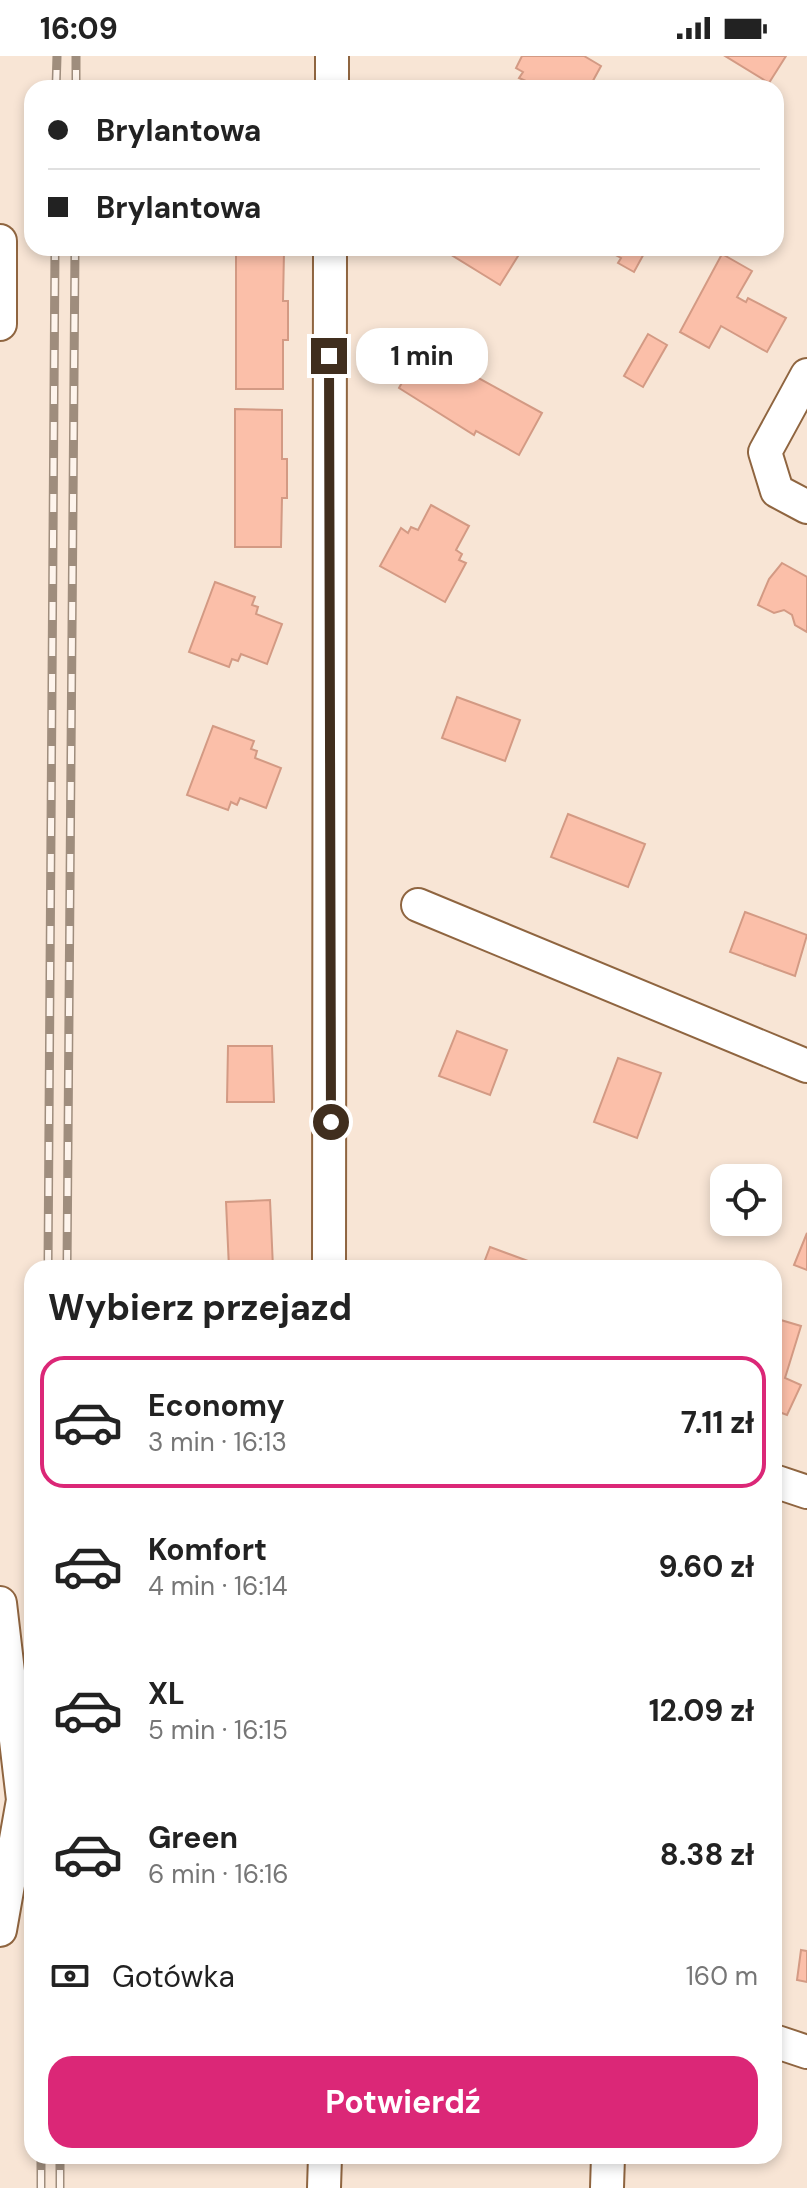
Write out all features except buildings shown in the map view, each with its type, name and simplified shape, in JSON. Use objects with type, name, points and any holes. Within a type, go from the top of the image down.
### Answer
[{"type":"street","points":[[332,56],[332,80]]},
{"type":"street","points":[[0,241],[0,324]]},
{"type":"street","points":[[329,1260],[330,256]]},
{"type":"street","points":[[807,375],[765,452],[777,491],[807,507]]},
{"type":"street","points":[[418,905],[807,1066]]},
{"type":"street","points":[[782,1484],[807,1492]]},
{"type":"street","points":[[0,1603],[23,1800],[0,1930]]},
{"type":"street","points":[[782,2044],[807,2052]]},
{"type":"street","points":[[324,2188],[325,2164]]},
{"type":"street","points":[[607,2188],[608,2164]]},
{"type":"railway","points":[[56,80],[57,56]]},
{"type":"railway","points":[[76,56],[76,80]]},
{"type":"railway","points":[[48,1260],[55,256]]},
{"type":"railway","points":[[67,1260],[75,256]]},
{"type":"railway","points":[[41,2164],[41,2188]]},
{"type":"railway","points":[[60,2164],[60,2188]]},
{"type":"route","points":[[329,356],[331,1122]]}]
